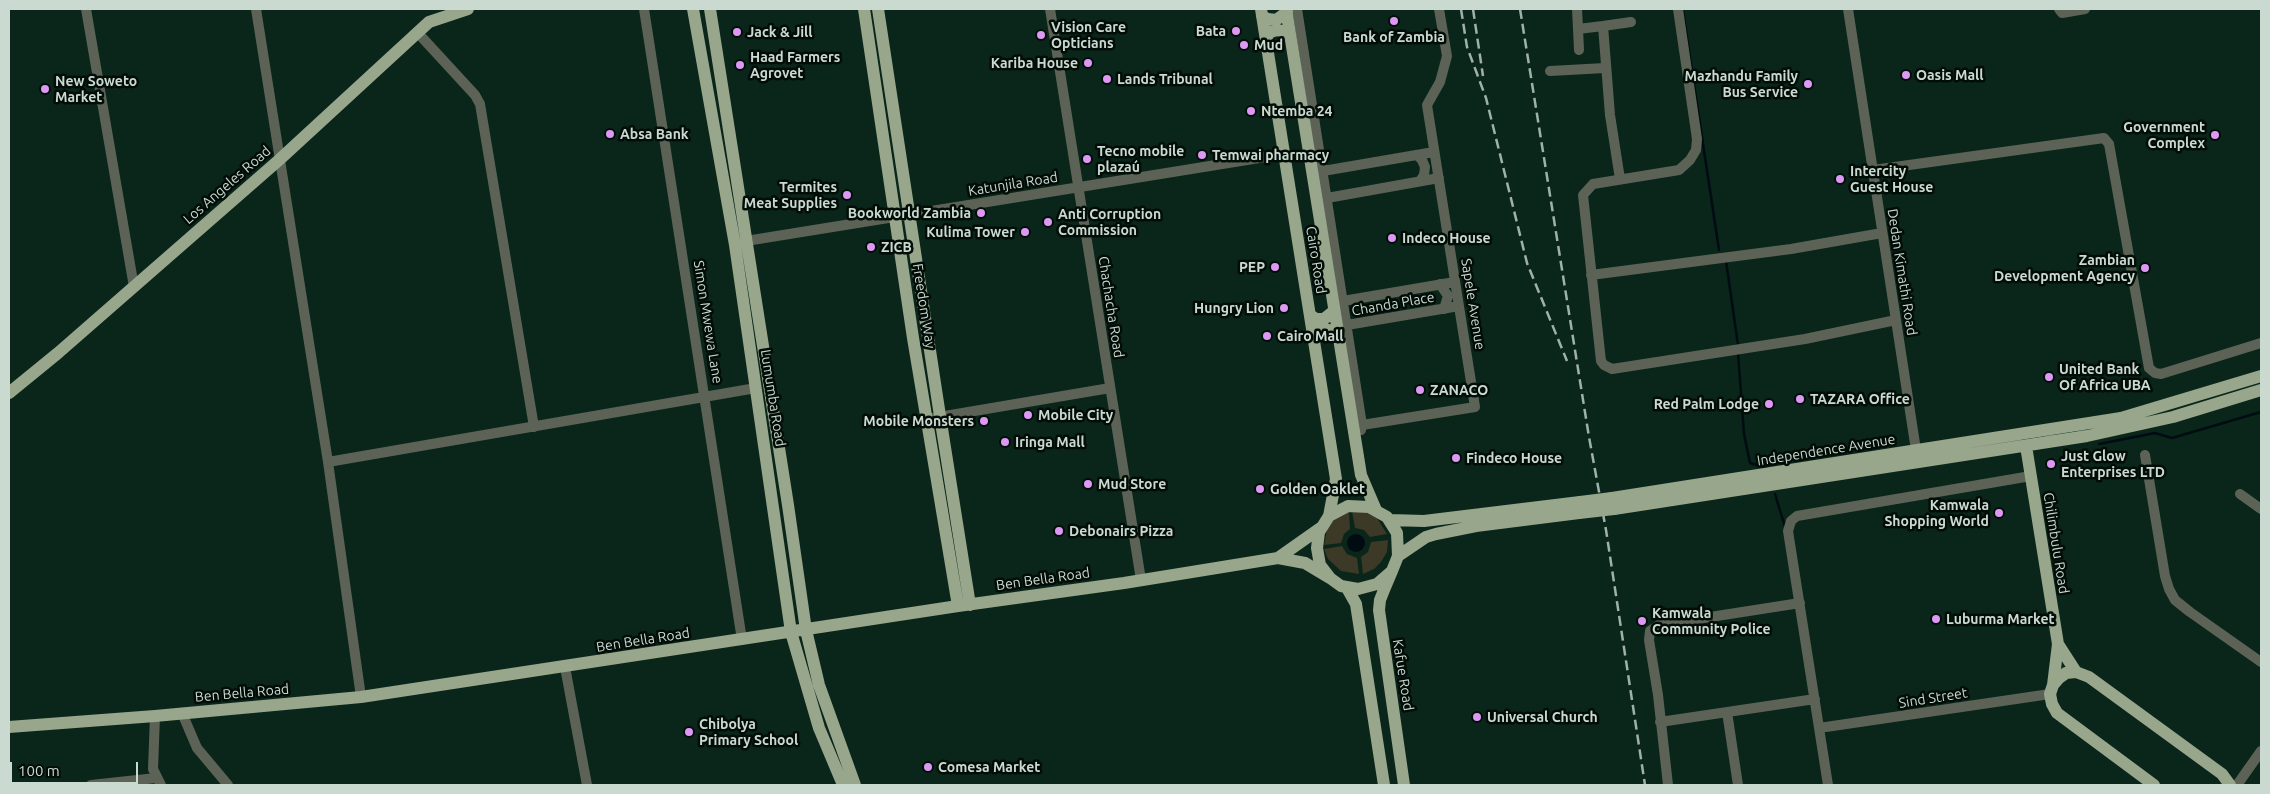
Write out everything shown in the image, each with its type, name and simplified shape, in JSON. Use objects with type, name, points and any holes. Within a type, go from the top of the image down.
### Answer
[{"type":"main road","name":"Los Angeles Road","points":[[9,393],[134,287],[278,160],[418,32],[433,20],[468,9]]},
{"type":"main road","name":"Lumumba Road","points":[[693,9],[735,246],[792,632],[819,728],[844,785]]},
{"type":"main road","name":"Lumumba Road","points":[[710,9],[806,630],[824,700],[855,785]]},
{"type":"main road","name":"Freedom Way","points":[[864,9],[913,338],[933,418],[964,605]]},
{"type":"main road","name":"Freedom Way","points":[[878,9],[928,335],[933,418]]},
{"type":"main road","points":[[1261,12],[1268,20],[1276,20],[1290,10]]},
{"type":"main road","name":"Cairo Road","points":[[1290,10],[1290,34],[1300,62],[1327,230],[1334,311],[1342,329],[1348,366],[1360,475],[1376,510]]},
{"type":"main road","name":"Cairo Road","points":[[1261,12],[1336,479],[1325,521]]},
{"type":"main road","points":[[1266,38],[1270,32],[1278,30],[1290,34]]},
{"type":"main road","points":[[1310,315],[1316,319],[1324,319],[1334,311]]},
{"type":"main road","points":[[1313,337],[1325,329],[1342,329]]},
{"type":"main road","points":[[913,338],[928,335]]},
{"type":"main road","name":"Independence Avenue","points":[[1613,504],[1916,450],[2121,418],[2261,376]]},
{"type":"main road","name":"Independence Avenue","points":[[1390,520],[1424,521],[1580,508],[2026,446],[2122,430],[2173,417],[2261,390]]},
{"type":"main road","name":"Chilimbulu Road","points":[[2026,446],[2058,644],[2052,689]]},
{"type":"main road","points":[[1346,588],[1372,587],[1392,571],[1398,556],[1397,533],[1390,520],[1376,510],[1362,505],[1348,506],[1325,521],[1318,537],[1317,554],[1322,570],[1330,578],[1346,588],[1356,604],[1384,785]]},
{"type":"main road","name":"Independence Avenue","points":[[1398,556],[1426,537],[1436,534],[1580,508]]},
{"type":"main road","name":"Ben Bella Road","points":[[1278,558],[1325,521]]},
{"type":"main road","name":"Ben Bella Road","points":[[9,727],[361,697],[1278,558],[1305,564],[1330,578]]},
{"type":"main road","name":"Kafue Road","points":[[1392,571],[1380,600],[1379,610],[1404,785]]},
{"type":"main road","name":"Chilimbulu Road","points":[[2058,644],[2076,672]]},
{"type":"main road","points":[[2154,785],[2060,717],[2052,704],[2052,689],[2062,675],[2076,672],[2090,677],[2222,774],[2230,785]]},
{"type":"street","points":[[86,9],[134,287]]},
{"type":"street","points":[[256,9],[278,160],[328,462],[361,697]]},
{"type":"street","name":"Simon Mwewa Lane","points":[[644,9],[706,397],[742,640]]},
{"type":"street","name":"Chachacha Road","points":[[1050,9],[1142,580]]},
{"type":"street","name":"Sapele Avenue","points":[[1362,425],[1475,407],[1427,105],[1440,82],[1447,56],[1439,9]]},
{"type":"street","points":[[1577,9],[1579,50]]},
{"type":"street","points":[[1678,9],[1697,139],[1696,150],[1690,160],[1679,170],[1593,184],[1583,195],[1601,361],[1612,369],[1805,339],[1896,320]]},
{"type":"street","name":"Dedan Kimathi Road","points":[[1848,9],[1916,450]]},
{"type":"street","points":[[2059,9],[2062,12],[2086,9]]},
{"type":"street","points":[[1290,10],[1323,171],[1327,198],[1327,230],[1343,301],[1342,329]]},
{"type":"street","points":[[1578,29],[1631,22]]},
{"type":"street","points":[[1603,26],[1605,68],[1620,179]]},
{"type":"street","points":[[418,32],[475,95],[480,104],[534,427]]},
{"type":"street","points":[[1550,72],[1605,68]]},
{"type":"street","points":[[1873,170],[2100,137],[2106,139],[2109,144],[2147,364],[2152,371],[2161,374],[2261,343]]},
{"type":"street","points":[[1323,171],[1434,152]]},
{"type":"street","name":"Katunjila Road","points":[[746,241],[1284,154]]},
{"type":"street","points":[[1417,155],[1425,167],[1424,175],[1420,181]]},
{"type":"street","points":[[1327,198],[1439,178]]},
{"type":"street","points":[[1591,275],[1791,248],[1882,233]]},
{"type":"street","name":"Chanda Place","points":[[1343,301],[1455,282]]},
{"type":"street","name":"Chanda Place","points":[[1440,284],[1448,296],[1444,309]]},
{"type":"street","name":"Chanda Place","points":[[1342,329],[1459,306]]},
{"type":"street","points":[[1348,366],[1362,425],[1356,444]]},
{"type":"street","points":[[328,462],[756,388]]},
{"type":"street","points":[[933,418],[1110,388]]},
{"type":"street","points":[[2145,455],[2164,576],[2175,600],[2261,662]]},
{"type":"street","points":[[1828,785],[1788,531],[1791,521],[1797,516],[2031,476]]},
{"type":"street","points":[[2240,494],[2261,509]]},
{"type":"street","points":[[1668,785],[1658,695],[1649,640],[1650,631],[1659,626],[1800,603]]},
{"type":"street","points":[[565,667],[587,785]]},
{"type":"street","name":"Sind Street","points":[[1819,728],[2052,689]]},
{"type":"street","points":[[1660,722],[1815,699]]},
{"type":"street","points":[[1727,712],[1738,785]]},
{"type":"street","points":[[182,713],[197,748],[228,785]]},
{"type":"street","points":[[92,785],[159,782],[153,769],[154,716]]},
{"type":"street","points":[[2237,785],[2261,751]]},
{"type":"street","points":[[2222,774],[2230,776],[2241,774],[2252,765]]},
{"type":"shaded area","points":[[1352,511],[1365,512],[1377,518],[1387,534],[1370,537],[1364,530],[1355,528]]},
{"type":"shaded area","points":[[1349,512],[1350,529],[1344,534],[1341,543],[1324,545],[1327,530],[1334,519]]},
{"type":"shaded area","points":[[1352,534],[1360,534],[1365,539],[1363,550],[1352,552],[1347,547],[1347,539]]},
{"type":"shaded area","points":[[1388,540],[1387,552],[1381,562],[1374,569],[1363,574],[1361,557],[1368,552],[1371,542]]},
{"type":"shaded area","points":[[1342,546],[1347,554],[1357,558],[1359,574],[1341,571],[1328,559],[1324,549]]},
{"type":"waterway","points":[[1683,11],[1719,250]]},
{"type":"waterway","points":[[1726,261],[1738,345]]},
{"type":"waterway","points":[[1738,353],[1744,434],[1750,463],[1767,468]]},
{"type":"waterway","points":[[2099,444],[2155,433],[2172,438],[2261,412]]},
{"type":"waterway","points":[[1775,494],[1785,527]]},
{"type":"railway","points":[[1461,9],[1467,47],[1486,98],[1527,263],[1567,361]]},
{"type":"railway","points":[[1473,9],[1483,76]]},
{"type":"railway","points":[[1520,9],[1589,437],[1606,530],[1645,785]]},
{"type":"place","name":"Bank of Zambia","points":[[1394,21]]},
{"type":"place","name":"Bata","points":[[1236,31]]},
{"type":"place","name":"Jack & Jill","points":[[737,32]]},
{"type":"place","name":"Vision Care Opticians","points":[[1041,35]]},
{"type":"place","name":"Mud","points":[[1244,45]]},
{"type":"place","name":"Kariba House","points":[[1088,63]]},
{"type":"place","name":"Haad Farmers Agrovet","points":[[740,65]]},
{"type":"place","name":"Oasis Mall","points":[[1906,75]]},
{"type":"place","name":"Lands Tribunal","points":[[1107,79]]},
{"type":"place","name":"Mazhandu Family Bus Service","points":[[1808,84]]},
{"type":"place","name":"New Soweto Market","points":[[45,89]]},
{"type":"place","name":"Ntemba 24","points":[[1251,111]]},
{"type":"place","name":"Absa Bank","points":[[610,134]]},
{"type":"place","name":"Government Complex","points":[[2215,135]]},
{"type":"place","name":"Temwai pharmacy","points":[[1202,155]]},
{"type":"place","name":"Tecno mobile plazaú","points":[[1087,159]]},
{"type":"place","name":"Intercity Guest House","points":[[1840,179]]},
{"type":"place","name":"Termites Meat Supplies","points":[[847,195]]},
{"type":"place","name":"Bookworld Zambia","points":[[981,213]]},
{"type":"place","name":"Anti Corruption Commission","points":[[1048,222]]},
{"type":"place","name":"Kulima Tower","points":[[1025,232]]},
{"type":"place","name":"Indeco House","points":[[1392,238]]},
{"type":"place","name":"ZICB","points":[[871,247]]},
{"type":"place","name":"PEP","points":[[1275,267]]},
{"type":"place","name":"Zambian Development Agency","points":[[2145,268]]},
{"type":"place","name":"Hungry Lion","points":[[1284,308]]},
{"type":"place","name":"Cairo Mall","points":[[1267,336]]},
{"type":"place","name":"United Bank Of Africa UBA","points":[[2049,377]]},
{"type":"place","name":"ZANACO","points":[[1420,390]]},
{"type":"place","name":"TAZARA Office","points":[[1800,399]]},
{"type":"place","name":"Red Palm Lodge","points":[[1769,404]]},
{"type":"place","name":"Mobile City","points":[[1028,415]]},
{"type":"place","name":"Mobile Monsters","points":[[984,421]]},
{"type":"place","name":"Iringa Mall","points":[[1005,442]]},
{"type":"place","name":"Findeco House","points":[[1456,458]]},
{"type":"place","name":"Just Glow Enterprises LTD","points":[[2051,464]]},
{"type":"place","name":"Mud Store","points":[[1088,484]]},
{"type":"place","name":"Golden Oaklet","points":[[1260,489]]},
{"type":"place","name":"Kamwala Shopping World","points":[[1999,513]]},
{"type":"place","name":"Debonairs Pizza","points":[[1059,531]]},
{"type":"place","name":"Luburma Market","points":[[1936,619]]},
{"type":"place","name":"Kamwala Community Police","points":[[1642,621]]},
{"type":"place","name":"Universal Church","points":[[1477,717]]},
{"type":"place","name":"Chibolya Primary School","points":[[689,732]]},
{"type":"place","name":"Comesa Market","points":[[928,767]]}]
